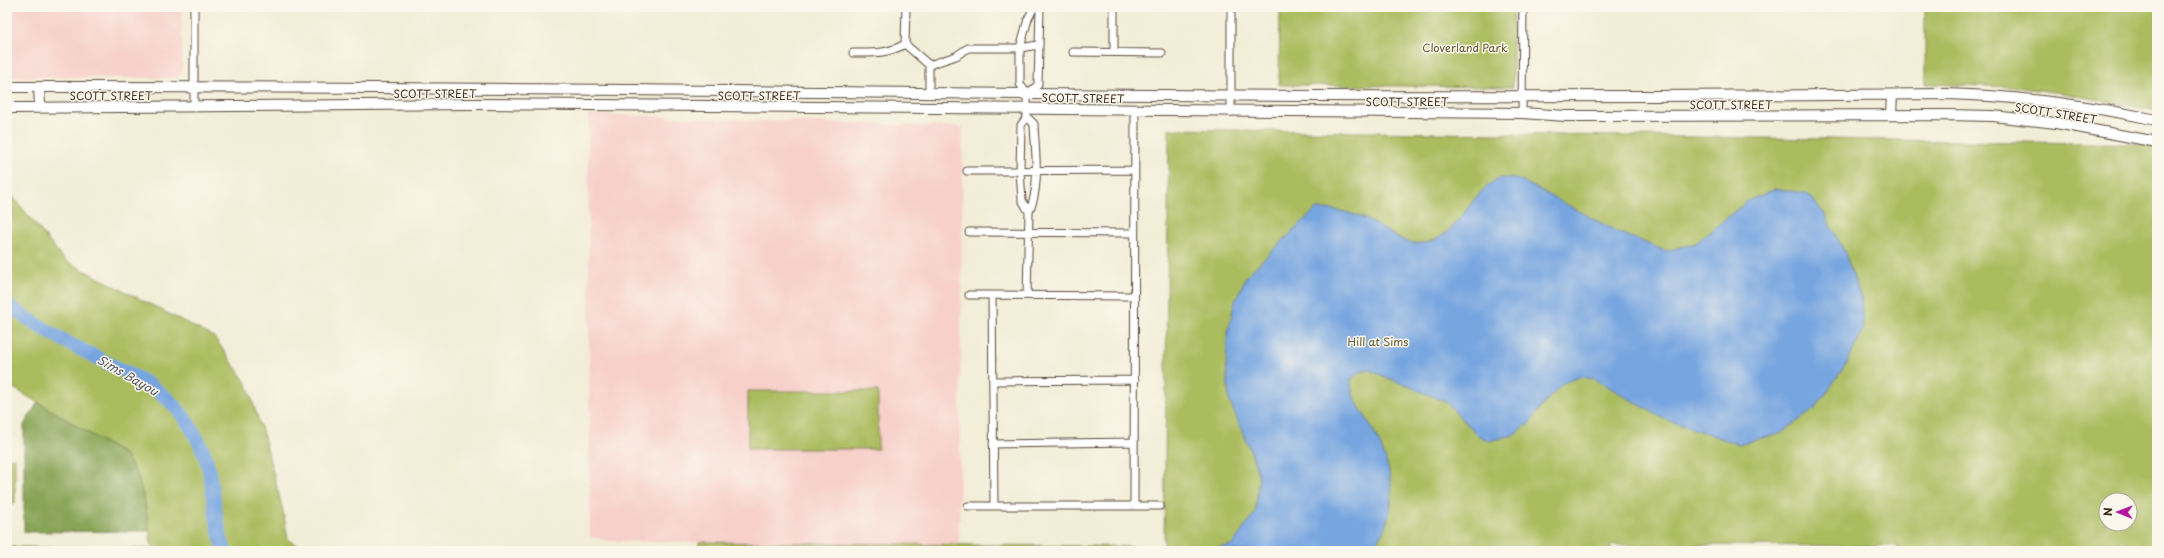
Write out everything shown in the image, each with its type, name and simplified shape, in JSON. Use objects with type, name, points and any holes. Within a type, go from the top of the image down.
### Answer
[{"type":"main road","name":"SCOTT STREET","points":[[7,87],[471,88],[1231,95],[1522,96],[1892,94],[2000,96],[2048,100],[2157,120]]},
{"type":"main road","points":[[39,87],[40,108]]},
{"type":"main road","points":[[471,88],[472,104]]},
{"type":"main road","points":[[719,90],[719,106]]},
{"type":"main road","points":[[851,91],[851,107]]},
{"type":"main road","points":[[1891,115],[1892,94]]},
{"type":"main road","points":[[1375,95],[1375,113]]},
{"type":"main road","name":"SCOTT STREET","points":[[7,108],[472,104],[851,107],[1027,113],[1135,110],[1231,112],[1522,113],[1566,116],[1955,115],[2024,119],[2091,129],[2157,142]]},
{"type":"street","points":[[194,7],[194,107]]},
{"type":"street","points":[[905,44],[906,7]]},
{"type":"street","points":[[1027,295],[1028,212],[1022,200],[1020,148],[1021,125],[1027,113],[1027,94],[1020,84],[1020,48],[1028,19],[1034,7]]},
{"type":"street","points":[[1027,94],[1038,84],[1040,7]]},
{"type":"street","points":[[1114,7],[1114,52]]},
{"type":"street","points":[[1231,7],[1231,112]]},
{"type":"street","points":[[1522,113],[1523,7]]},
{"type":"street","points":[[853,53],[882,53],[894,50],[905,44]]},
{"type":"street","points":[[905,44],[929,65],[929,93]]},
{"type":"street","points":[[929,65],[956,56],[968,48],[1020,48],[1038,45]]},
{"type":"street","points":[[1073,52],[1162,53]]},
{"type":"street","points":[[1134,506],[1135,110]]},
{"type":"street","points":[[1027,113],[1034,124],[1035,148],[1034,201],[1028,212]]},
{"type":"street","points":[[1020,148],[1035,148]]},
{"type":"street","points":[[967,170],[1134,170]]},
{"type":"street","points":[[969,232],[1134,233]]},
{"type":"street","points":[[969,295],[1134,296]]},
{"type":"street","points":[[992,295],[994,506]]},
{"type":"street","points":[[993,381],[1135,380]]},
{"type":"street","points":[[993,444],[1134,442]]},
{"type":"street","points":[[968,506],[1160,506]]},
{"type":"shaded area","points":[[7,7],[182,7],[182,74],[177,78],[7,77]]},
{"type":"shaded area","points":[[588,114],[963,127],[959,546],[610,541],[590,537]]},
{"type":"green space","name":"Cloverland Park","points":[[1280,7],[1513,7],[1513,87],[1279,85]]},
{"type":"green space","points":[[1925,7],[2157,7],[2157,111],[2061,93],[2015,87],[1925,84]]},
{"type":"green space","name":"Hill at Sims","points":[[1169,129],[2157,144],[2157,551],[1898,551],[1898,546],[1611,545],[1611,551],[699,551],[699,542],[1164,547]]},
{"type":"green space","points":[[7,189],[64,260],[214,337],[247,384],[264,437],[283,511],[288,539],[305,551],[10,551],[10,547],[152,549],[145,502],[137,475],[125,455],[7,384]]},
{"type":"green space","points":[[748,391],[878,391],[878,449],[748,449]]},
{"type":"green space","points":[[38,402],[125,455],[137,475],[145,502],[149,531],[24,532],[24,425]]},
{"type":"green space","points":[[15,458],[15,503],[7,503],[7,459]]},
{"type":"green space","points":[[85,548],[152,549],[152,551],[83,551]]},
{"type":"water","points":[[1498,178],[1513,178],[1526,183],[1618,232],[1666,251],[1696,243],[1746,202],[1775,189],[1806,193],[1824,213],[1845,253],[1861,298],[1863,330],[1847,363],[1816,408],[1780,434],[1738,444],[1664,419],[1595,379],[1580,377],[1563,383],[1541,407],[1530,423],[1513,435],[1490,441],[1477,435],[1446,402],[1369,370],[1360,372],[1351,379],[1352,390],[1356,401],[1377,437],[1384,453],[1391,486],[1391,502],[1388,518],[1382,535],[1372,551],[1201,551],[1232,545],[1255,513],[1259,477],[1252,454],[1229,400],[1226,363],[1228,331],[1234,304],[1247,275],[1316,209],[1346,212],[1363,218],[1402,239],[1421,243],[1432,241],[1449,230],[1459,220],[1481,192]]},
{"type":"waterway","name":"Sims Bayou","points":[[7,305],[61,339],[137,378],[168,399],[181,413],[193,431],[208,464],[218,527],[225,551]]}]
